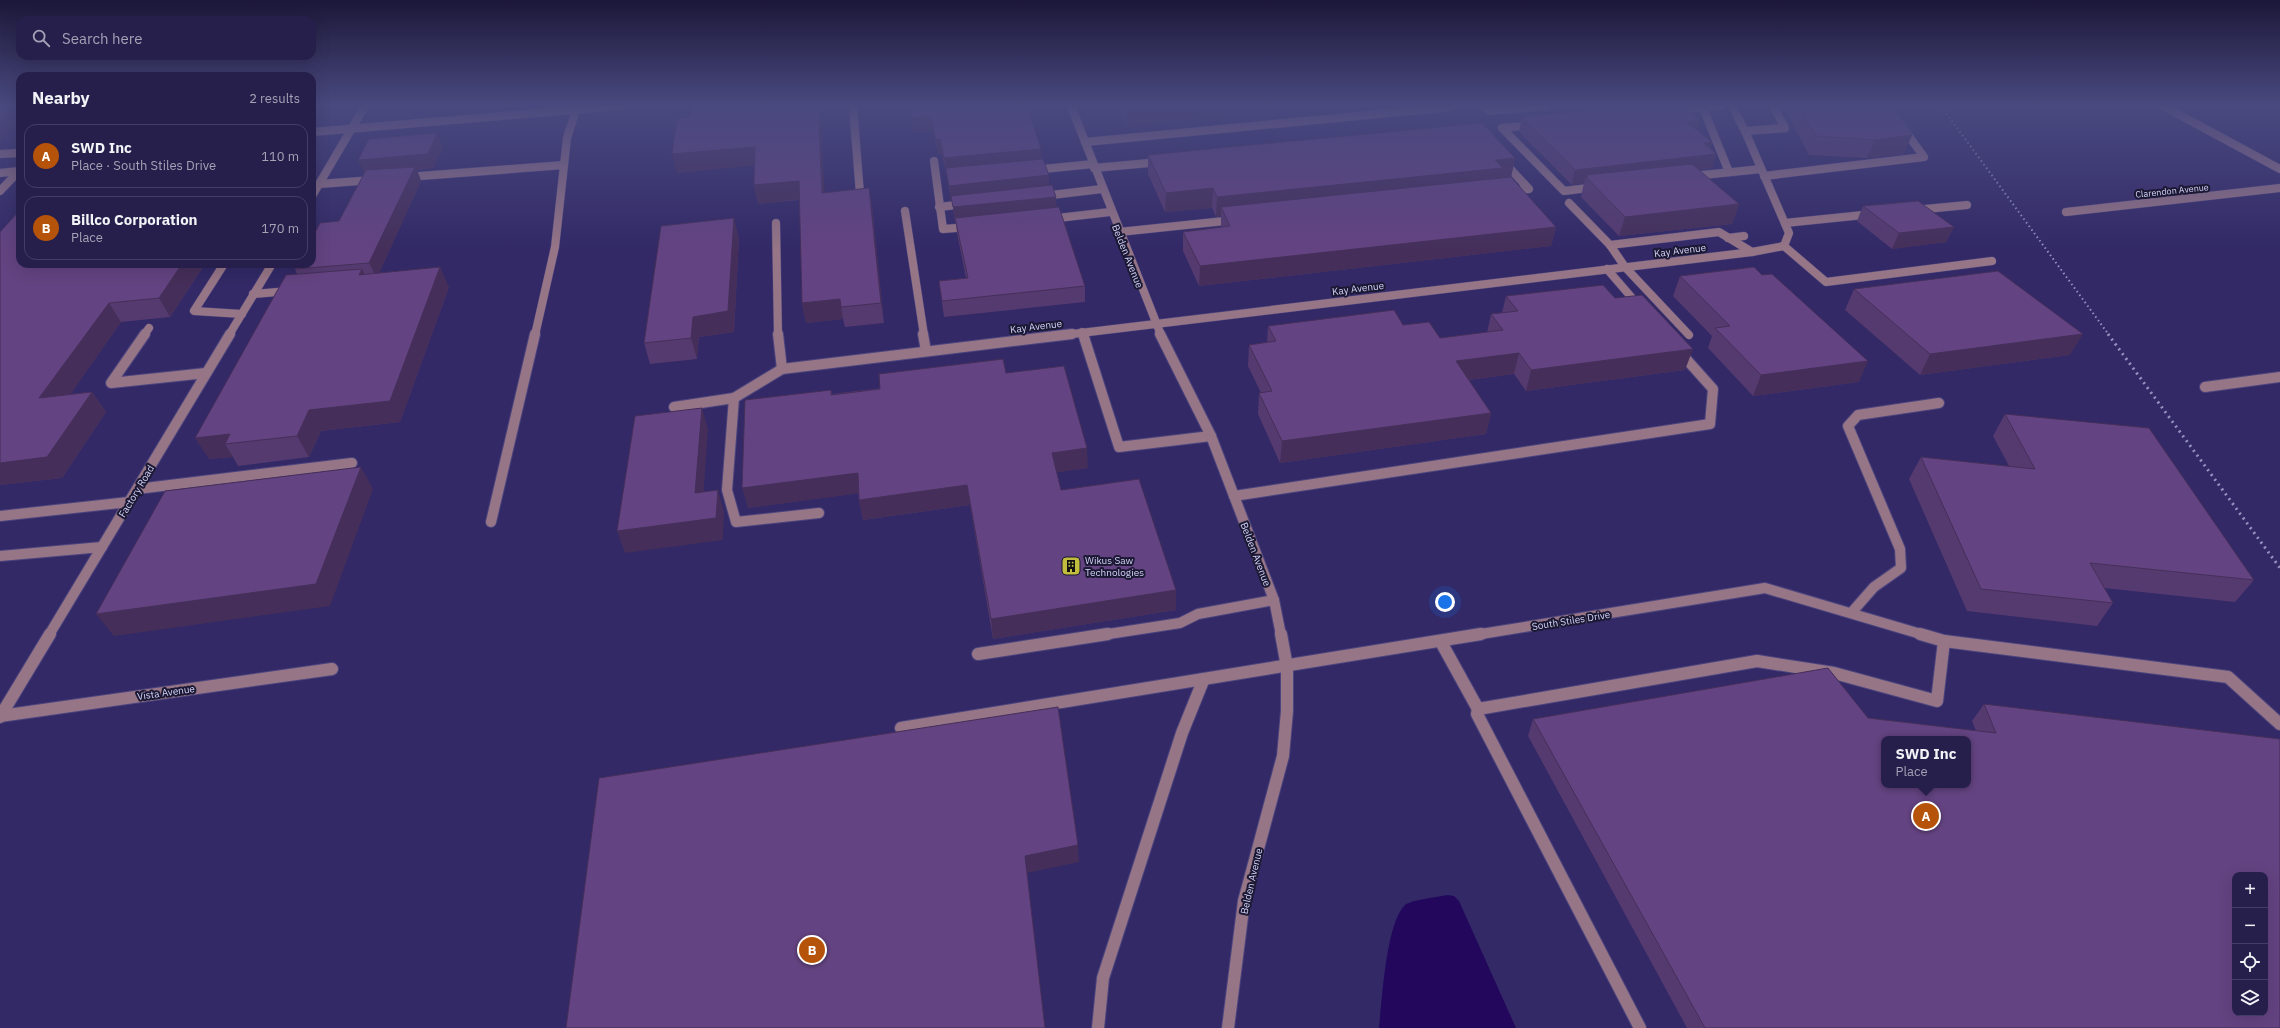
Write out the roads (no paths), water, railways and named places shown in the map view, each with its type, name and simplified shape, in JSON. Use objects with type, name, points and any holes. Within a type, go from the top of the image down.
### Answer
[{"type":"street","points":[[316,189],[337,154]]},
{"type":"street","points":[[491,522],[555,247],[565,154]]},
{"type":"street","points":[[857,154],[860,194]]},
{"type":"street","name":"Belden Avenue","points":[[1089,154],[1110,212],[1154,323],[1211,436],[1274,600],[1287,667],[1287,710],[1283,756],[1244,901],[1228,1028]]},
{"type":"street","points":[[1528,154],[1564,191],[1603,186]]},
{"type":"street","points":[[1722,154],[1729,172]]},
{"type":"street","points":[[1755,154],[1789,233],[1784,246],[1826,282],[1992,261]]},
{"type":"street","points":[[1682,178],[1729,172],[1763,172],[1924,157],[1922,154]]},
{"type":"street","points":[[2252,154],[2280,169]]},
{"type":"street","points":[[1497,193],[1529,189],[1498,155]]},
{"type":"street","points":[[934,161],[939,178],[939,207],[943,229],[981,225]]},
{"type":"street","points":[[1024,170],[1164,161]]},
{"type":"street","points":[[402,178],[564,164]]},
{"type":"street","points":[[0,173],[16,171]]},
{"type":"street","points":[[0,191],[16,174]]},
{"type":"street","points":[[319,184],[379,179]]},
{"type":"street","name":"Clarendon Avenue","points":[[2066,212],[2280,188]]},
{"type":"street","points":[[1034,197],[1102,189]]},
{"type":"street","points":[[939,207],[971,203]]},
{"type":"street","points":[[1569,204],[1610,245],[1625,267],[1689,335]]},
{"type":"street","points":[[1904,211],[1967,205]]},
{"type":"street","points":[[905,211],[926,351]]},
{"type":"street","points":[[1042,220],[1110,212]]},
{"type":"street","points":[[1785,223],[1880,214]]},
{"type":"street","points":[[1119,232],[1245,219]]},
{"type":"street","points":[[674,407],[734,398],[782,369],[778,348],[776,223]]},
{"type":"street","points":[[1610,245],[1719,232],[1752,252]]},
{"type":"street","points":[[1728,238],[1744,236]]},
{"type":"street","name":"Kay Avenue","points":[[782,369],[1154,323],[1607,270],[1752,252],[1784,246]]},
{"type":"street","points":[[221,268],[194,311],[242,314]]},
{"type":"street","name":"Factory Road","points":[[0,716],[269,268]]},
{"type":"street","points":[[1607,270],[1647,315]]},
{"type":"street","points":[[253,294],[300,290]]},
{"type":"street","points":[[149,328],[111,383],[206,373]]},
{"type":"street","points":[[1082,332],[1119,447],[1211,436]]},
{"type":"street","points":[[1234,496],[1710,424],[1713,389],[1672,344]]},
{"type":"street","points":[[2206,387],[2280,377]]},
{"type":"street","points":[[734,398],[727,490],[736,522],[819,513]]},
{"type":"street","points":[[1852,612],[1874,587],[1901,568],[1900,549],[1848,426],[1858,414],[1939,402]]},
{"type":"street","points":[[137,488],[352,463]]},
{"type":"street","points":[[0,516],[129,502]]},
{"type":"street","points":[[0,556],[102,547]]},
{"type":"street","name":"South Stiles Drive","points":[[901,728],[1203,681],[1765,588],[1852,612],[1944,641],[2228,677],[2280,724]]},
{"type":"street","points":[[978,654],[1180,623],[1198,614],[1274,600]]},
{"type":"street","points":[[1478,709],[1757,661],[1834,673],[1937,701],[1944,641]]},
{"type":"street","points":[[1441,642],[1478,709],[1477,714],[1640,1028]]},
{"type":"street","name":"Vista Avenue","points":[[0,716],[332,669]]},
{"type":"street","points":[[1098,1028],[1103,978],[1182,733],[1203,681]]},
{"type":"railway","points":[[1976,154],[2109,335]]},
{"type":"railway","points":[[2108,334],[2280,568]]},
{"type":"place","name":"Wikus Saw Technologies","points":[[1071,566]]},
{"type":"place","name":"SWD Inc","points":[[1926,816]]},
{"type":"place","name":"Billco Corporation","points":[[812,950]]}]
